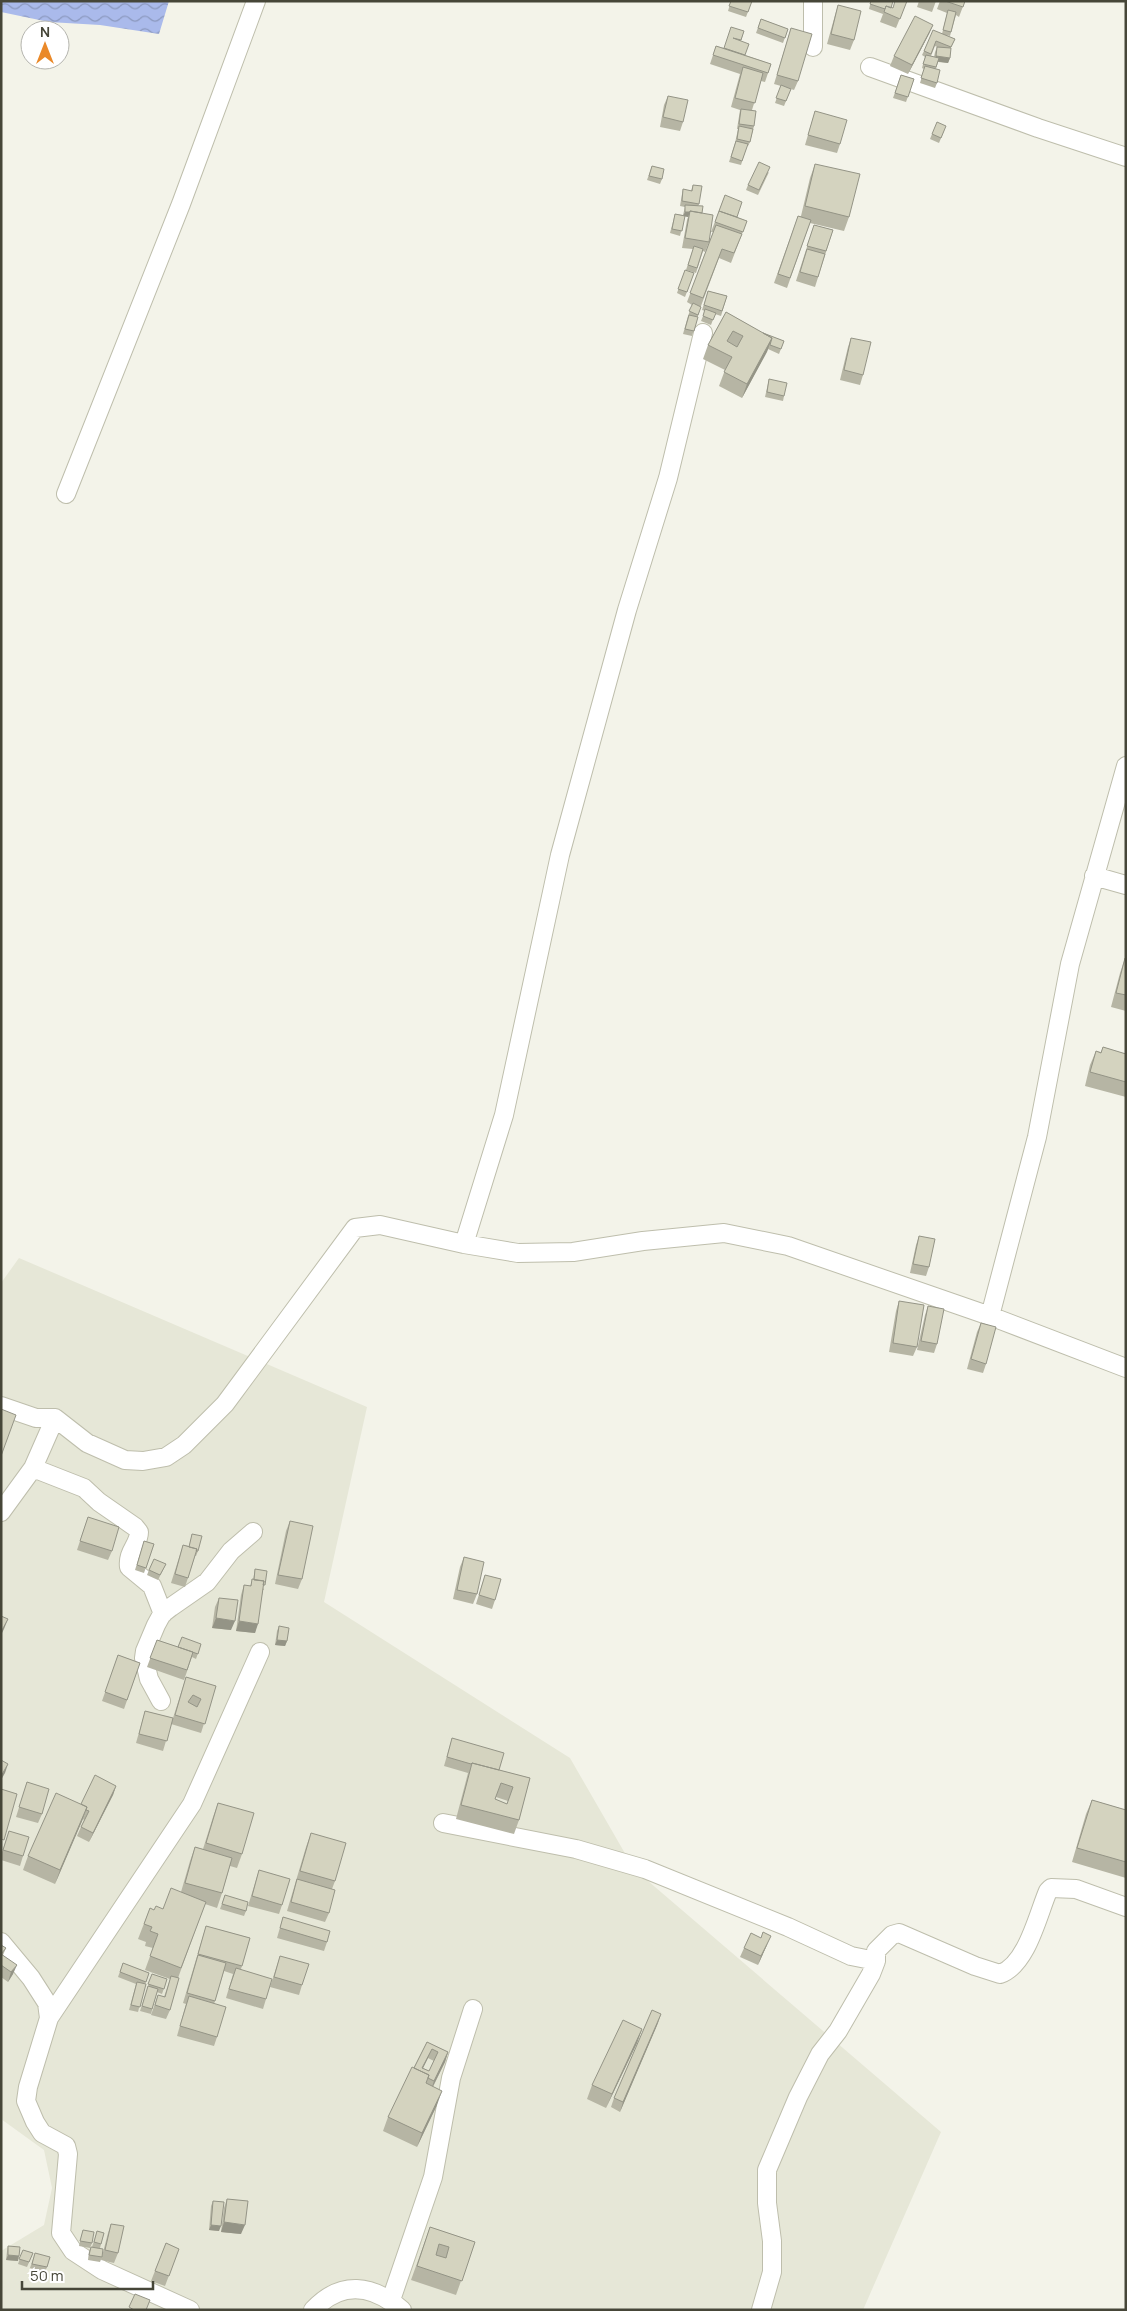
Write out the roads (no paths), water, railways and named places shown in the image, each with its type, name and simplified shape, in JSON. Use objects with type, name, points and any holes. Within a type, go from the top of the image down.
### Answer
[{"type":"street","points":[[66,494],[181,204],[256,1]]},
{"type":"street","points":[[813,1],[813,47]]},
{"type":"street","points":[[870,67],[1038,128],[1126,157]]},
{"type":"street","points":[[464,1244],[504,1115],[560,855],[622,628],[668,478],[703,334]]},
{"type":"street","points":[[990,1316],[1037,1137],[1070,964],[1126,766]]},
{"type":"street","points":[[1094,876],[1126,885]]},
{"type":"street","points":[[1,1406],[36,1418],[55,1418],[87,1443],[125,1460],[166,1457],[184,1445],[225,1404],[355,1228],[380,1225],[464,1244],[518,1253],[573,1252],[643,1241],[724,1233],[788,1246],[990,1316],[1126,1368]]},
{"type":"street","points":[[1,1512],[34,1468],[55,1418]]},
{"type":"street","points":[[34,1468],[84,1488],[99,1502],[135,1527],[139,1532],[139,1536],[130,1552],[129,1567],[152,1586],[162,1614]]},
{"type":"street","points":[[161,1701],[149,1678],[144,1658],[150,1638],[162,1614],[179,1600],[207,1582],[230,1551],[253,1532]]},
{"type":"street","points":[[190,2310],[102,2270],[73,2251],[61,2233],[68,2154],[66,2146],[42,2133],[26,2101],[28,2087],[48,2018],[192,1804],[260,1652]]},
{"type":"street","points":[[443,1823],[576,1849],[645,1869],[788,1927],[851,1956],[876,1961]]},
{"type":"street","points":[[761,2310],[772,2272],[772,2241],[767,2203],[767,2170],[798,2097],[820,2054],[838,2031],[871,1974],[876,1961],[876,1951],[892,1935],[899,1933],[975,1966],[992,1972],[1003,1973],[1017,1960],[1027,1943],[1051,1888],[1076,1889],[1126,1907]]},
{"type":"street","points":[[1,1942],[45,1998],[48,2018]]},
{"type":"street","points":[[312,2310],[333,2292],[347,2288],[374,2292],[396,2305],[433,2177],[451,2078],[473,2009]]},
{"type":"water","points":[[1,1],[169,1],[159,34],[100,25],[70,23],[70,20],[39,20],[1,12]]}]
